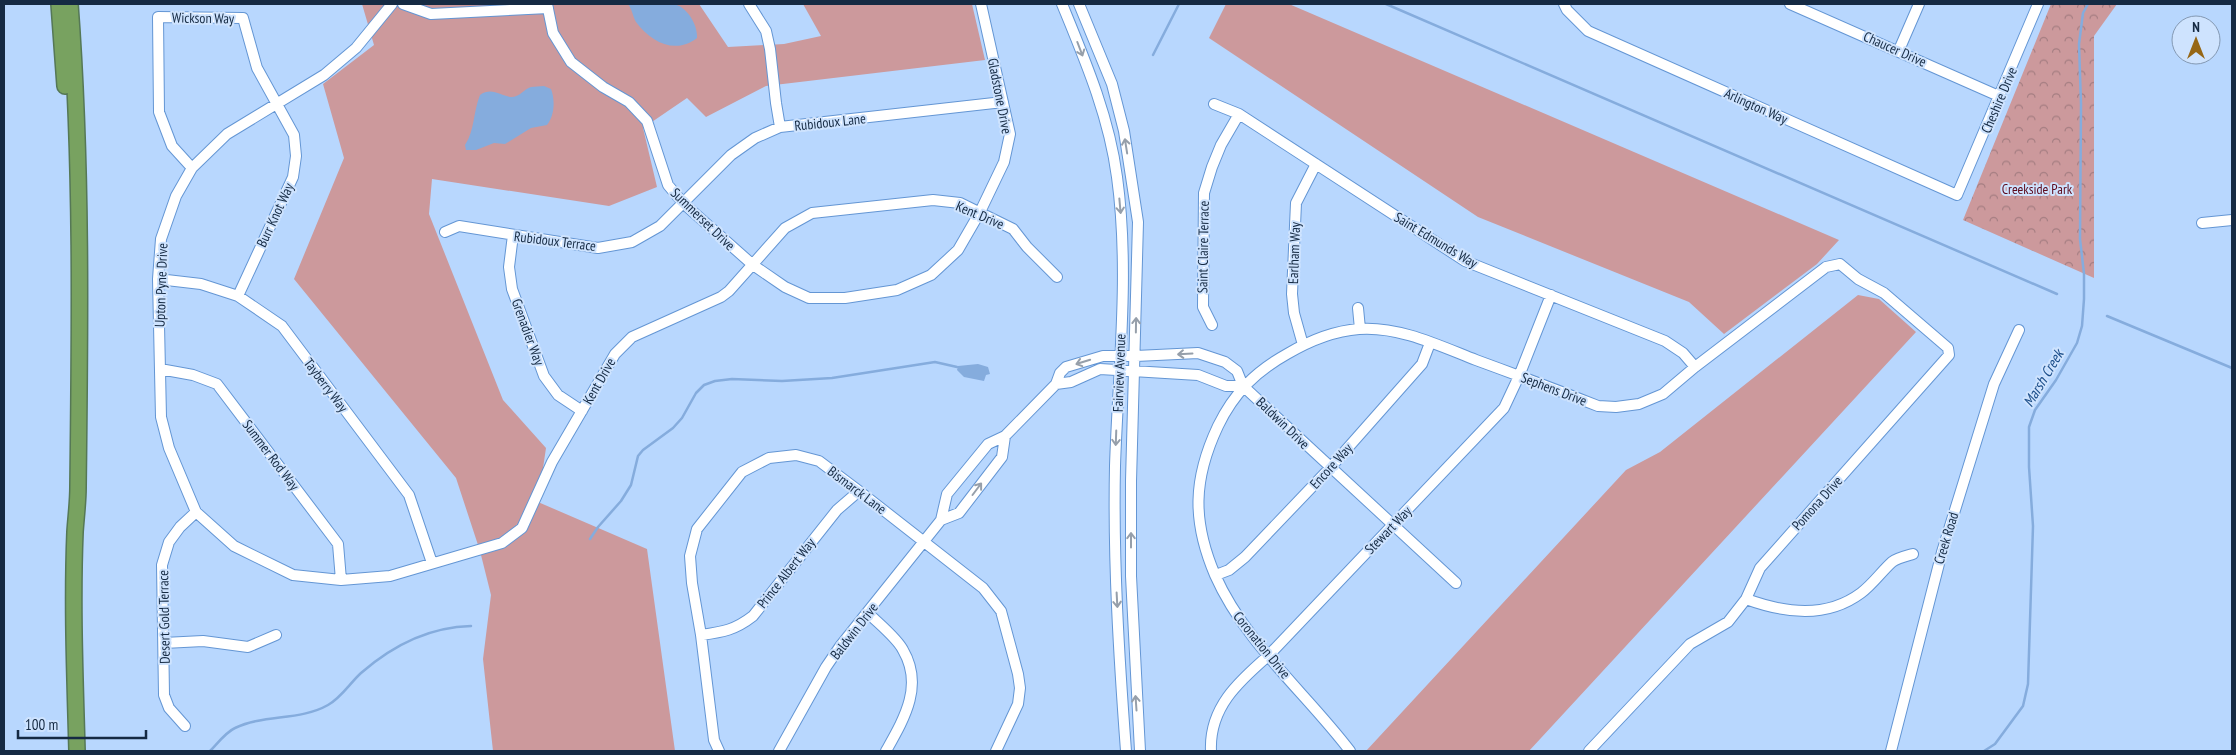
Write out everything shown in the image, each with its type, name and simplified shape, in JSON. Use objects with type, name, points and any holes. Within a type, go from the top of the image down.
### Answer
[{"type":"highway","points":[[59,4],[68,123],[71,488],[75,533]]},
{"type":"highway","points":[[70,4],[74,61],[79,284],[78,490],[75,533],[74,626],[77,751]]},
{"type":"highway","points":[[74,61],[76,4]]},
{"type":"street","name":"Upton Pyne Drive","points":[[196,512],[169,448],[161,417],[158,279],[162,239],[176,196],[192,168],[227,134],[278,105],[324,75],[356,48],[392,4]]},
{"type":"street","points":[[403,4],[431,14],[548,6]]},
{"type":"street","points":[[749,4],[766,31],[780,128]]},
{"type":"street","name":"Gladstone Drive","points":[[753,265],[786,287],[809,298],[845,298],[898,290],[931,275],[958,250],[980,212],[1004,162],[1010,134],[981,4]]},
{"type":"street","name":"Fairview Avenue","points":[[1062,4],[1095,86],[1109,132],[1117,177],[1122,270],[1115,468],[1116,568],[1126,751]]},
{"type":"street","name":"Fairview Avenue","points":[[1079,4],[1112,84],[1124,131],[1138,222],[1136,356],[1131,481],[1131,576],[1140,751]]},
{"type":"street","name":"Arlington Way","points":[[1564,4],[1567,10],[1588,31],[1957,195]]},
{"type":"street","points":[[1899,50],[1919,4]]},
{"type":"street","name":"Cheshire Drive","points":[[1957,195],[2001,96],[2038,4]]},
{"type":"street","name":"Chaucer Drive","points":[[1795,5],[2001,96]]},
{"type":"street","name":"Summerset Drive","points":[[548,6],[553,33],[571,62],[603,87],[629,102],[647,122],[668,185],[683,203],[753,265]]},
{"type":"street","name":"Wickson Way","points":[[192,168],[172,146],[159,112],[158,18],[243,18],[257,68],[278,105]]},
{"type":"street","name":"Rubidoux Lane","points":[[683,203],[731,154],[754,138],[780,128],[1003,102]]},
{"type":"street","name":"Saint Edmunds Way","points":[[1214,104],[1239,114],[1465,261],[1665,341],[1683,353],[1695,367]]},
{"type":"street","name":"Burr Knot Way","points":[[238,296],[293,177],[296,156],[294,135],[278,105]]},
{"type":"street","name":"Saint Claire Terrace","points":[[1212,325],[1202,307],[1204,193],[1221,145],[1239,114]]},
{"type":"street","name":"Earlham Way","points":[[1303,345],[1294,313],[1292,294],[1296,203],[1316,164]]},
{"type":"street","name":"Kent Drive","points":[[196,512],[234,546],[293,575],[341,580],[390,576],[502,543],[522,528],[552,462],[615,354],[632,337],[721,297],[729,291],[786,228],[812,213],[932,200],[960,203],[1014,229],[1027,247],[1057,277]]},
{"type":"street","name":"Rubidoux Terrace","points":[[445,232],[459,226],[598,248],[632,242],[660,226],[683,203]]},
{"type":"street","points":[[2202,223],[2232,220]]},
{"type":"street","name":"Grenadier Way","points":[[513,235],[509,267],[512,288],[544,376],[558,395],[582,410]]},
{"type":"street","name":"Sephens Drive","points":[[1243,386],[1269,364],[1303,345],[1328,335],[1360,329],[1408,335],[1598,406],[1616,407],[1639,404],[1663,394],[1695,367],[1826,267],[1840,264]]},
{"type":"street","name":"Pomona Drive","points":[[1589,751],[1690,644],[1728,622],[1746,599],[1760,568],[1949,355],[1948,348],[1884,293],[1858,279],[1840,264]]},
{"type":"street","name":"Tayberry Way","points":[[158,279],[201,284],[238,296],[282,326],[409,495],[432,563]]},
{"type":"street","name":"Stewart Way","points":[[1211,751],[1214,722],[1225,698],[1242,678],[1268,656],[1504,408],[1519,376],[1551,295]]},
{"type":"street","points":[[1358,308],[1360,329]]},
{"type":"street","name":"Creek Road","points":[[1891,751],[1942,552],[1994,384],[2019,330]]},
{"type":"street","name":"Encore Way","points":[[1216,575],[1229,570],[1245,557],[1330,468],[1422,364],[1430,343]]},
{"type":"street","name":"Baldwin Drive","points":[[779,751],[826,667],[941,520],[947,494],[988,444],[1005,436],[1056,384],[1060,373],[1066,367],[1103,356],[1198,353],[1225,362],[1237,371],[1243,386],[1456,583]]},
{"type":"street","name":"Summer Rod Way","points":[[160,369],[194,375],[217,384],[338,544],[341,580]]},
{"type":"street","points":[[1056,384],[1072,382],[1100,369],[1198,376],[1226,386],[1243,386]]},
{"type":"street","name":"Coronation Drive","points":[[1243,386],[1223,416],[1209,447],[1200,480],[1197,513],[1203,544],[1234,612],[1268,656],[1328,722],[1350,751]]},
{"type":"street","name":"Baldwin Drive","points":[[941,520],[959,513],[1002,457],[1005,436]]},
{"type":"street","name":"Bismarck Lane","points":[[719,751],[714,740],[701,634],[692,583],[690,556],[697,529],[742,472],[769,458],[796,456],[819,461],[859,491],[983,588],[1001,611],[1020,688],[1018,704],[996,751]]},
{"type":"street","name":"Prince Albert Way","points":[[701,634],[719,633],[738,627],[752,616],[837,510],[859,491]]},
{"type":"street","name":"Desert Gold Terrace","points":[[185,726],[169,708],[164,695],[162,565],[169,542],[180,527],[196,512]]},
{"type":"street","points":[[1746,599],[1773,609],[1805,612],[1838,606],[1861,592],[1893,561],[1913,554]]},
{"type":"street","points":[[868,613],[903,649],[912,676],[906,716],[886,751]]},
{"type":"street","points":[[164,643],[203,641],[248,647],[276,635]]},
{"type":"green space","points":[[362,4],[699,4],[728,47],[784,44],[821,36],[803,4],[972,4],[985,60],[766,86],[706,117],[687,98],[643,128],[657,187],[609,206],[432,179],[429,214],[503,400],[546,448],[538,502],[647,549],[675,751],[493,751],[483,659],[491,595],[480,551],[456,478],[294,279],[344,158],[323,84],[374,45]]},
{"type":"green space","points":[[1226,4],[1289,4],[1839,240],[1817,264],[1724,334],[1689,302],[1478,217],[1209,38]]},
{"type":"green space","name":"Creekside Park","points":[[2051,4],[2117,4],[2094,36],[2094,278],[1963,220]]},
{"type":"green space","points":[[1858,295],[1879,299],[1916,332],[1529,751],[1366,751],[1626,470],[1660,452]]},
{"type":"water","points":[[662,3],[673,4],[683,8],[694,22],[697,38],[689,43],[680,45],[664,44],[642,29],[636,22],[628,4]]},
{"type":"water","points":[[544,86],[551,89],[554,107],[552,117],[547,125],[531,128],[505,144],[494,143],[476,150],[466,150],[465,145],[471,133],[480,95],[495,92],[513,97],[531,87]]},
{"type":"water","points":[[978,364],[988,367],[990,374],[986,375],[984,381],[964,377],[957,370],[958,366]]},
{"type":"waterway","points":[[1153,55],[1179,4]]},
{"type":"waterway","points":[[1386,4],[2057,294]]},
{"type":"waterway","name":"Marsh Creek","points":[[1984,751],[1995,744],[2023,706],[2028,684],[2033,526],[2029,467],[2029,427],[2035,410],[2056,380],[2077,343],[2082,326],[2084,274],[2080,239],[2081,104],[2079,44],[2083,13],[2088,4]]},
{"type":"waterway","points":[[2107,316],[2232,368]]},
{"type":"waterway","points":[[590,539],[621,501],[631,485],[638,456],[643,450],[673,428],[682,418],[696,393],[704,385],[715,381],[732,379],[782,381],[832,378],[935,362],[957,367]]},
{"type":"waterway","points":[[210,751],[225,735],[235,728],[258,721],[294,716],[328,705],[373,663],[412,640],[441,630],[471,626]]}]
